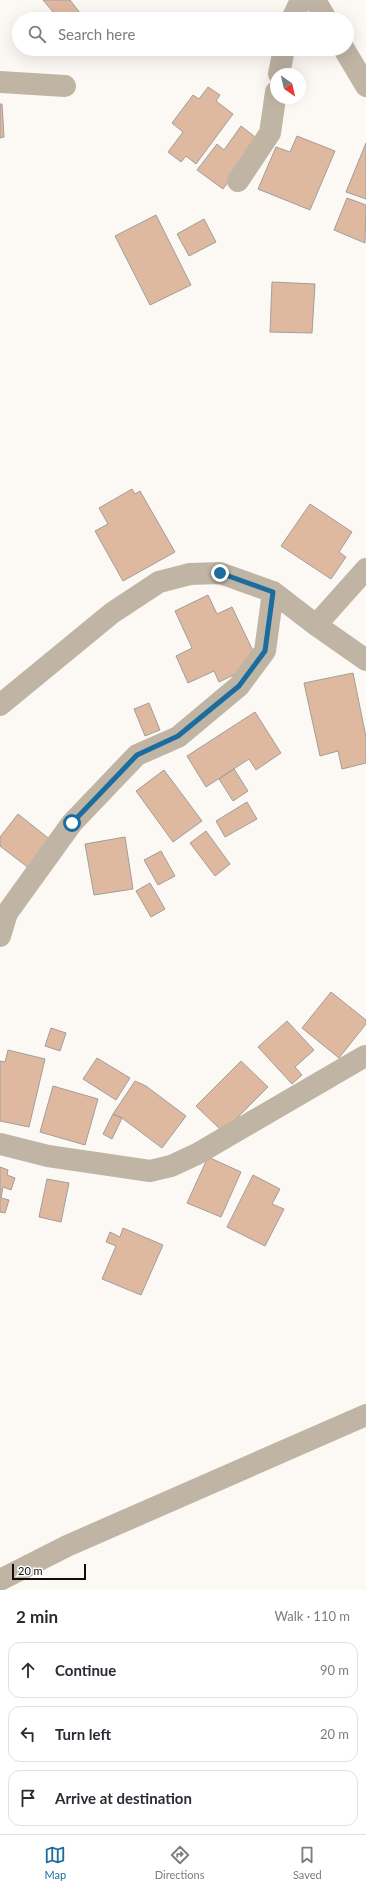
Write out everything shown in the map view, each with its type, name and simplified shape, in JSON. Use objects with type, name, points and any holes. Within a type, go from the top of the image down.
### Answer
[{"type":"street","points":[[295,12],[301,0]]},
{"type":"street","points":[[315,0],[322,12]]},
{"type":"street","points":[[280,68],[283,56]]},
{"type":"street","points":[[348,56],[366,86]]},
{"type":"street","points":[[0,82],[65,86]]},
{"type":"street","points":[[238,182],[270,133],[274,104]]},
{"type":"street","points":[[316,625],[366,569]]},
{"type":"street","points":[[0,705],[112,613],[159,582],[190,574],[220,573],[273,592],[316,625],[366,660]]},
{"type":"street","points":[[0,936],[7,913],[72,823],[137,755],[178,736],[239,686],[265,651],[273,592]]},
{"type":"street","points":[[0,1144],[48,1156],[150,1170],[171,1166],[197,1154],[365,1056]]},
{"type":"street","points":[[0,1580],[67,1546],[366,1415]]},
{"type":"building","points":[[43,0],[70,0],[79,12],[53,12]]},
{"type":"building","points":[[208,87],[220,95],[216,101],[233,114],[196,164],[186,156],[181,162],[168,152],[183,132],[172,123],[193,95],[199,99]]},
{"type":"building","points":[[0,104],[2,104],[4,137],[0,138]]},
{"type":"building","points":[[241,126],[259,140],[223,189],[197,170],[217,144],[224,150]]},
{"type":"building","points":[[297,136],[335,151],[310,210],[258,189],[276,147],[290,152]]},
{"type":"building","points":[[366,143],[366,199],[346,192]]},
{"type":"building","points":[[347,198],[366,205],[365,243],[334,230]]},
{"type":"building","points":[[156,215],[191,285],[150,305],[115,236]]},
{"type":"building","points":[[204,219],[216,242],[189,256],[177,234]]},
{"type":"building","points":[[272,282],[315,284],[312,333],[270,332]]},
{"type":"building","points":[[132,489],[135,494],[140,491],[175,552],[123,581],[95,531],[108,524],[99,508]]},
{"type":"building","points":[[310,504],[352,532],[339,552],[346,557],[331,579],[281,546]]},
{"type":"building","points":[[208,595],[217,614],[232,607],[254,653],[246,669],[219,682],[214,671],[188,683],[176,656],[192,648],[175,611]]},
{"type":"building","points":[[353,673],[366,737],[366,763],[342,769],[338,751],[320,756],[304,683]]},
{"type":"building","points":[[149,703],[160,730],[145,736],[134,709]]},
{"type":"building","points":[[255,712],[281,753],[256,770],[249,759],[206,787],[187,756]]},
{"type":"building","points":[[234,769],[248,791],[233,801],[219,779]]},
{"type":"building","points":[[164,770],[202,821],[173,842],[136,791]]},
{"type":"building","points":[[247,802],[257,819],[225,837],[216,821]]},
{"type":"building","points":[[18,814],[52,841],[30,869],[0,846],[0,837]]},
{"type":"building","points":[[206,831],[230,864],[215,876],[190,843]]},
{"type":"building","points":[[125,837],[133,889],[94,895],[85,844]]},
{"type":"building","points":[[161,851],[175,876],[158,885],[144,860]]},
{"type":"building","points":[[150,883],[165,909],[151,917],[136,891]]},
{"type":"building","points":[[331,992],[366,1020],[366,1024],[339,1058],[302,1028]]},
{"type":"building","points":[[287,1021],[314,1050],[295,1067],[302,1075],[292,1084],[258,1047]]},
{"type":"building","points":[[51,1028],[66,1033],[60,1051],[45,1046]]},
{"type":"building","points":[[8,1050],[45,1059],[29,1127],[0,1121],[0,1061],[5,1062]]},
{"type":"building","points":[[97,1058],[130,1078],[116,1100],[83,1079]]},
{"type":"building","points":[[241,1061],[268,1087],[223,1132],[196,1106]]},
{"type":"building","points":[[135,1081],[146,1086],[186,1116],[162,1148],[122,1118],[113,1114]]},
{"type":"building","points":[[53,1086],[98,1099],[85,1145],[40,1132]]},
{"type":"building","points":[[113,1114],[122,1118],[112,1139],[103,1134]]},
{"type":"building","points":[[208,1157],[241,1172],[221,1217],[187,1203]]},
{"type":"building","points":[[0,1167],[8,1170],[7,1175],[15,1178],[11,1190],[3,1187],[1,1198],[9,1200],[5,1213],[0,1212]]},
{"type":"building","points":[[253,1175],[280,1189],[272,1204],[284,1209],[265,1246],[227,1227]]},
{"type":"building","points":[[47,1179],[69,1183],[61,1222],[39,1217]]},
{"type":"building","points":[[123,1228],[163,1245],[141,1295],[102,1279],[116,1246],[106,1242],[110,1232],[120,1237]]},
{"type":"route","points":[[72,823],[137,755],[178,736],[239,686],[265,651],[273,592],[220,573]]}]
